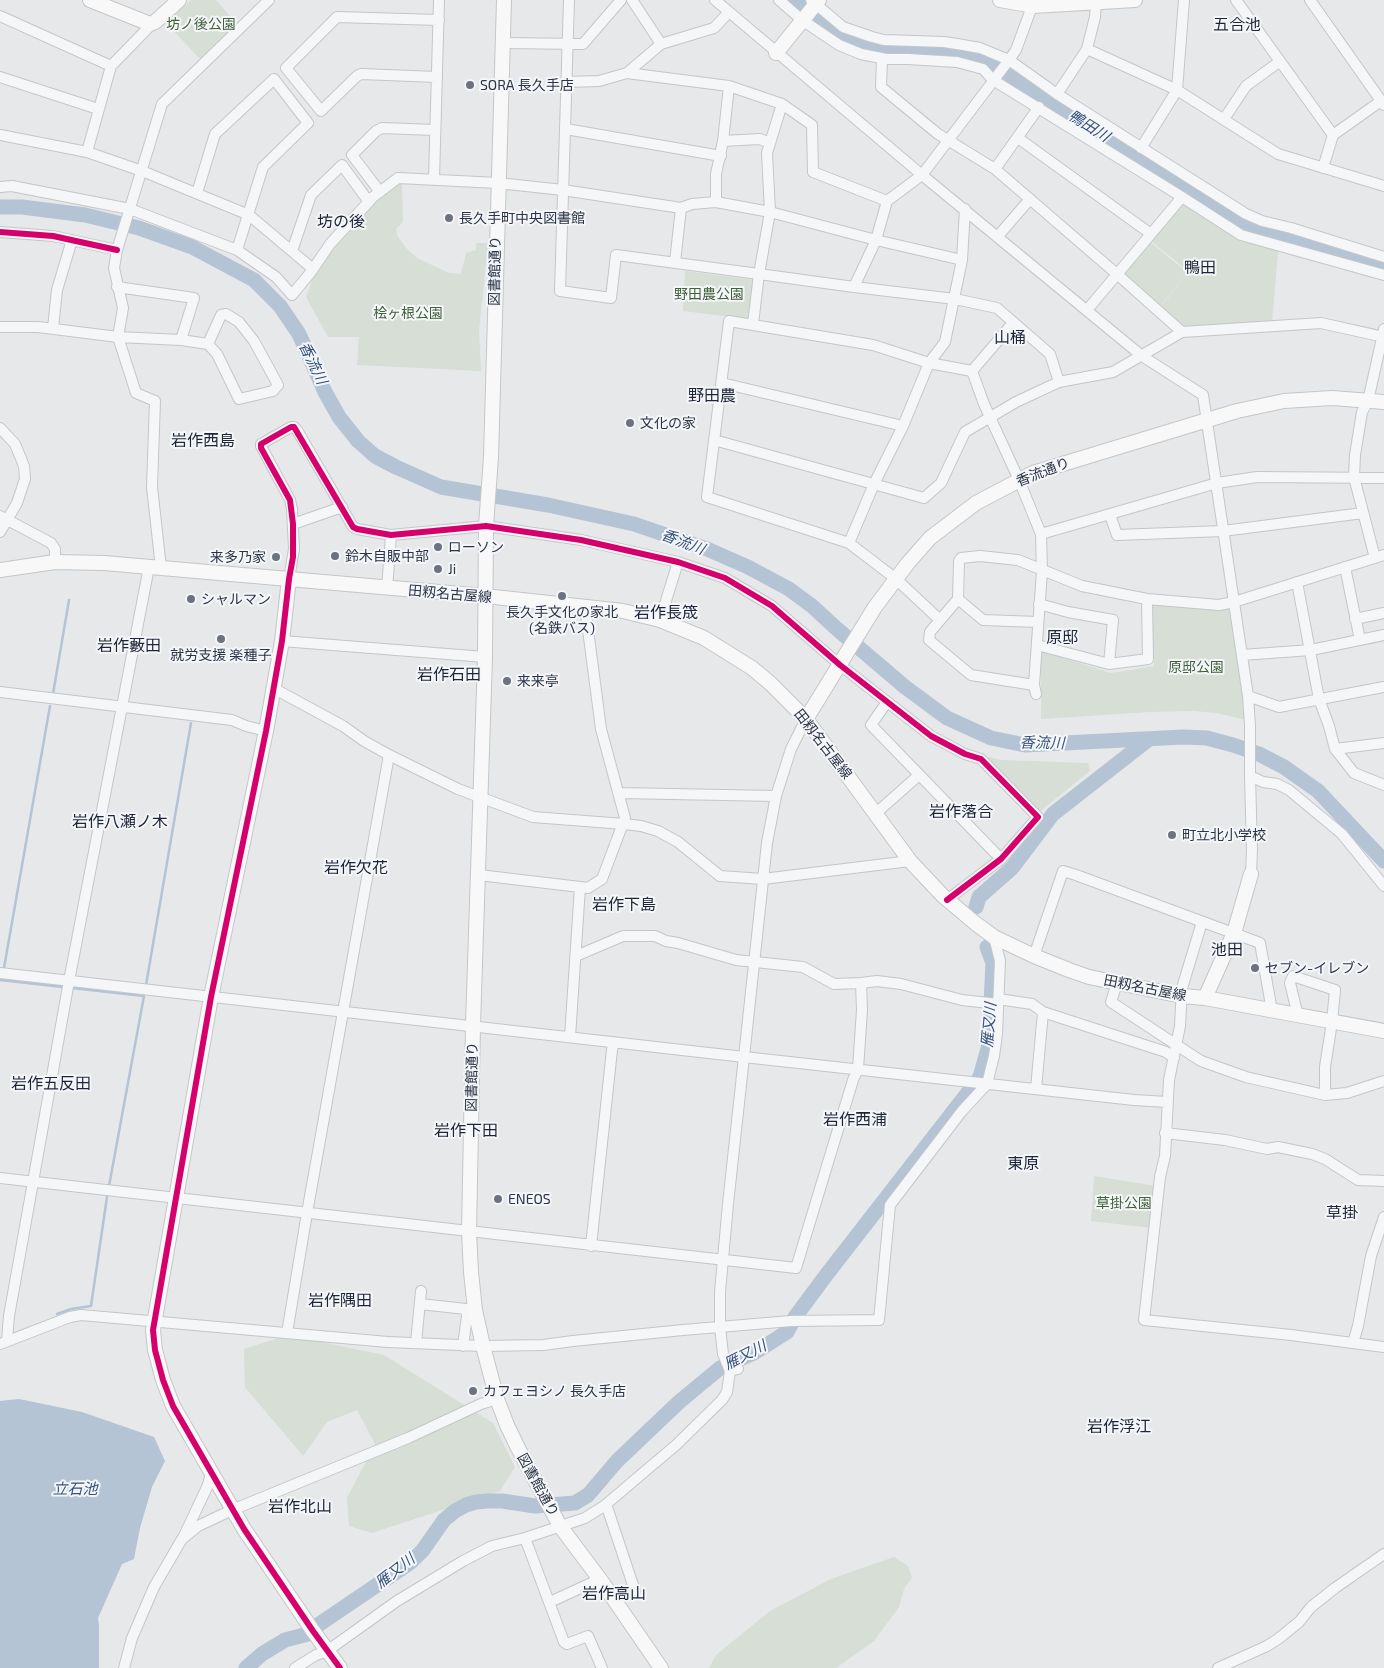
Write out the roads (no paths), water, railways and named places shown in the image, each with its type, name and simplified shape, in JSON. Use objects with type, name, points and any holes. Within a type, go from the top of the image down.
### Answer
[{"type":"street","points":[[86,152],[111,66],[150,24],[155,22],[179,0]]},
{"type":"street","points":[[269,0],[162,104],[118,247],[114,268],[123,308],[118,337],[136,393],[155,402],[152,487],[155,567],[123,707],[69,981],[34,1183],[4,1316],[4,1342],[70,1317],[81,1315],[416,1344],[462,1346],[543,1345],[795,1321],[879,1320],[890,1205],[962,1111],[986,1084],[997,1034],[1000,961],[994,937]]},
{"type":"street","points":[[434,179],[439,0]]},
{"type":"street","name":"図書館通り","points":[[504,0],[490,482],[486,526],[485,658],[473,1025],[469,1232],[472,1282],[483,1346],[498,1399],[510,1432],[560,1526],[600,1579],[661,1668]]},
{"type":"street","points":[[569,0],[560,292],[611,298],[616,255],[954,299],[997,308],[1050,354],[1059,382]]},
{"type":"street","points":[[503,43],[583,44],[621,0]]},
{"type":"street","points":[[632,0],[661,44]]},
{"type":"street","points":[[715,0],[922,175],[1142,356],[1203,395],[1248,696],[1252,850],[1251,874],[1234,932],[1205,998]]},
{"type":"street","points":[[779,0],[811,8],[843,27],[872,37],[884,40],[944,42],[963,45],[980,48],[1009,60],[1057,94],[1246,214],[1262,221],[1384,257]]},
{"type":"street","points":[[1000,0],[1034,3],[1135,0]]},
{"type":"street","points":[[1141,148],[1177,90],[1184,0]]},
{"type":"street","points":[[1236,0],[1333,135]]},
{"type":"street","points":[[1310,0],[1383,103],[1333,135],[1323,168]]},
{"type":"street","points":[[98,1],[150,24]]},
{"type":"street","points":[[1057,94],[1087,49],[1095,17],[1096,2]]},
{"type":"street","points":[[854,287],[876,240],[888,201],[922,175],[1009,60],[1016,50],[1034,3]]},
{"type":"street","points":[[776,53],[811,8]]},
{"type":"street","points":[[811,8],[839,45],[866,56],[882,59],[957,62],[983,69],[993,80],[1241,235],[1384,275]]},
{"type":"street","points":[[627,73],[661,44],[714,28],[729,12]]},
{"type":"street","points":[[0,16],[111,66]]},
{"type":"street","points":[[436,77],[361,74],[321,111],[286,68],[337,17],[439,20]]},
{"type":"street","points":[[1087,49],[1177,90],[1278,154],[1384,186]]},
{"type":"street","points":[[882,59],[881,86],[938,134],[995,170],[1118,274],[1182,332]]},
{"type":"street","points":[[1224,119],[1246,86],[1279,62]]},
{"type":"street","points":[[566,82],[598,81],[627,73],[729,86],[782,104],[812,124],[813,172],[888,201]]},
{"type":"street","points":[[0,77],[98,109]]},
{"type":"street","points":[[196,193],[215,134],[274,79],[308,123],[263,167],[237,250]]},
{"type":"street","points":[[716,202],[716,174],[724,141],[729,86]]},
{"type":"street","points":[[753,324],[759,274],[770,212],[767,153],[782,104]]},
{"type":"street","points":[[995,170],[1039,107]]},
{"type":"street","points":[[380,192],[352,155],[376,130],[382,128],[435,130]]},
{"type":"street","points":[[566,129],[720,156]]},
{"type":"street","points":[[0,135],[86,152],[142,171],[249,215],[313,268]]},
{"type":"street","points":[[1018,138],[1151,234]]},
{"type":"street","points":[[724,141],[760,139],[770,143]]},
{"type":"street","points":[[292,251],[310,195],[342,165],[369,202]]},
{"type":"street","points":[[0,187],[12,186],[129,211],[237,250],[276,276],[292,295],[330,244],[369,202],[398,178],[498,183],[563,190],[681,208],[692,204],[716,202],[770,212],[962,260]]},
{"type":"street","points":[[1087,310],[1182,197]]},
{"type":"street","points":[[998,236],[1030,199]]},
{"type":"street","points":[[675,262],[681,208]]},
{"type":"street","points":[[849,542],[874,484],[903,426],[929,364],[945,342],[962,260],[965,209]]},
{"type":"street","points":[[0,232],[53,236],[118,247]]},
{"type":"street","points":[[53,328],[57,290],[72,240]]},
{"type":"street","points":[[117,287],[194,298],[181,340]]},
{"type":"street","points":[[0,327],[53,328],[118,337],[181,340],[208,344],[217,354],[239,399],[273,391],[278,385],[254,341],[239,322],[226,314],[221,315],[208,344]]},
{"type":"street","points":[[940,620],[896,579],[849,542],[707,498],[729,321],[873,345],[929,364],[972,372]]},
{"type":"street","points":[[972,372],[1013,323]]},
{"type":"street","points":[[714,440],[924,498],[941,483],[965,432],[990,418],[1016,402],[1059,382],[1113,372],[1182,332],[1321,323],[1383,334],[1368,401],[1362,412],[1355,455],[1354,477],[1363,513],[1379,556],[1220,605],[1147,598],[1082,586],[1042,571],[1018,560],[980,556],[962,558],[959,561],[958,599],[930,632],[929,640],[971,675],[1035,690],[1042,571],[1041,534],[1019,480],[990,418],[972,372]]},
{"type":"street","points":[[722,383],[903,426]]},
{"type":"street","name":"香流通り","points":[[806,719],[862,628],[908,563],[930,538],[976,502],[1033,473],[1237,411],[1284,401],[1332,398],[1384,402]]},
{"type":"street","points":[[340,1668],[258,1551],[232,1510],[173,1406],[162,1380],[155,1350],[153,1330],[212,997],[266,731],[282,641],[293,557],[293,524],[290,500],[261,444],[294,427],[353,527],[391,535],[486,526],[580,540],[678,562],[725,578],[772,606],[842,662],[887,702],[931,736],[965,754],[981,759],[1038,817],[1001,859],[947,900]]},
{"type":"street","points":[[0,428],[15,444],[24,466],[25,479],[17,503],[4,518],[0,532]]},
{"type":"street","points":[[1041,534],[1217,483],[1257,477],[1384,478]]},
{"type":"street","points":[[293,524],[342,507]]},
{"type":"street","points":[[1110,515],[1116,535],[1223,531],[1363,513]]},
{"type":"street","points":[[4,518],[51,543],[54,549],[55,562]]},
{"type":"street","points":[[387,589],[391,535]]},
{"type":"street","name":"田籾名古屋線","points":[[0,570],[55,562],[104,563],[485,596],[623,612],[660,620],[704,638],[752,668],[770,683],[806,719],[910,861],[947,900],[994,937],[1034,956],[1075,972],[1117,983],[1384,1031]]},
{"type":"street","points":[[660,620],[678,562]]},
{"type":"street","points":[[1345,567],[1360,640]]},
{"type":"street","points":[[1297,582],[1319,699],[1335,749],[1354,773],[1384,785]]},
{"type":"street","points":[[1037,645],[1109,664],[1148,660],[1147,598]]},
{"type":"street","points":[[958,599],[983,620],[1038,622]]},
{"type":"street","points":[[1039,604],[1068,612],[1113,620],[1109,664]]},
{"type":"street","points":[[479,875],[588,888],[602,879],[624,824],[626,818],[601,729],[585,607]]},
{"type":"street","points":[[1355,619],[1384,613]]},
{"type":"street","points":[[1242,655],[1311,650],[1384,636]]},
{"type":"street","points":[[282,641],[485,658]]},
{"type":"street","points":[[1248,696],[1279,707],[1384,687]]},
{"type":"street","points":[[273,688],[343,726],[364,741],[458,789],[533,817],[641,826],[668,836],[678,842],[720,876],[763,879],[910,861]]},
{"type":"street","points":[[0,692],[232,720],[266,731]]},
{"type":"street","points":[[887,702],[871,725],[1001,859]]},
{"type":"street","points":[[295,1668],[316,1655],[327,1651],[397,1601],[456,1565],[492,1546],[525,1538],[585,1518],[606,1504],[676,1445],[722,1400],[727,1392],[730,1367],[723,1354],[720,1327],[720,1292],[767,843],[776,796],[791,749],[806,719]]},
{"type":"street","points":[[1335,749],[1384,743]]},
{"type":"street","points":[[287,1333],[389,754]]},
{"type":"street","points":[[1250,772],[1264,782],[1277,784],[1290,790],[1342,834],[1384,886]]},
{"type":"street","points":[[875,814],[919,775]]},
{"type":"street","points":[[619,793],[776,796]]},
{"type":"street","points":[[1034,956],[1063,872],[1076,875],[1260,943],[1272,1012]]},
{"type":"street","points":[[570,1037],[580,887]]},
{"type":"street","points":[[1202,922],[1182,988],[1176,1044],[1169,1080],[1164,1156],[1144,1320],[1384,1348]]},
{"type":"street","points":[[576,956],[623,936],[655,936],[666,942],[678,943],[736,960],[803,967],[834,984],[877,981],[901,984],[962,1000],[984,1003],[1032,1004],[1043,1012],[1166,1052],[1174,1058]]},
{"type":"street","points":[[0,973],[967,1082],[1167,1102]]},
{"type":"street","points":[[1298,1016],[1290,983],[1293,976],[1336,990],[1326,1067],[1325,1095]]},
{"type":"street","points":[[0,1178],[796,1268],[853,1080],[858,1069],[862,983]]},
{"type":"street","points":[[1117,983],[1111,1002],[1201,1061],[1246,1077],[1325,1095],[1346,1093],[1384,1081]]},
{"type":"street","points":[[1036,1089],[1043,1012]]},
{"type":"street","points":[[591,1246],[614,1042]]},
{"type":"street","points":[[1165,1133],[1226,1140],[1267,1149],[1278,1147],[1312,1154],[1325,1159],[1358,1180],[1384,1181]]},
{"type":"street","points":[[1353,1343],[1371,1256],[1384,1217]]},
{"type":"street","points":[[416,1344],[421,1291]]},
{"type":"street","points":[[420,1304],[466,1309],[467,1316],[462,1346]]},
{"type":"street","points":[[182,1539],[198,1526],[232,1510],[354,1461],[481,1404],[498,1399]]},
{"type":"street","points":[[124,1668],[132,1638],[154,1587],[182,1539],[208,1485],[211,1473]]},
{"type":"street","points":[[606,1504],[636,1591]]},
{"type":"street","points":[[525,1538],[564,1642],[567,1644],[588,1636],[602,1668]]},
{"type":"street","points":[[1218,1668],[1267,1646],[1278,1639],[1299,1622],[1311,1607],[1384,1554]]},
{"type":"street","points":[[550,1602],[600,1579]]},
{"type":"water","name":"立石池","points":[[19,1399],[82,1412],[154,1437],[165,1461],[152,1487],[140,1528],[134,1559],[122,1564],[98,1618],[99,1668],[0,1668],[0,1401]]},
{"type":"waterway","name":"鴨田川","points":[[794,0],[815,18],[848,40],[860,45],[873,48],[924,50],[965,55],[993,65],[1212,206],[1245,225],[1384,263]]},
{"type":"waterway","name":"香流川","points":[[0,207],[22,207],[85,215],[139,228],[192,247],[254,280],[280,306],[299,334],[325,392],[339,417],[358,441],[375,456],[396,467],[441,487],[548,505],[634,524],[707,549],[748,567],[789,589],[812,606],[905,687],[947,718],[991,738],[1025,745],[1183,737],[1207,738],[1259,754],[1284,767],[1318,791],[1384,861]]},
{"type":"waterway","points":[[53,694],[69,600]]},
{"type":"waterway","points":[[4,968],[50,706]]},
{"type":"waterway","points":[[146,985],[191,723]]},
{"type":"waterway","name":"雁又川","points":[[976,907],[979,897],[1012,868],[1053,814],[1149,739]]},
{"type":"waterway","name":"雁又川","points":[[318,1625],[411,1562],[423,1550],[444,1520],[466,1505],[487,1501],[502,1501],[535,1506],[575,1503],[588,1495],[617,1461],[679,1402],[720,1368],[754,1353],[787,1332],[795,1317],[827,1274],[980,1077],[989,1045],[993,963],[987,947]]},
{"type":"waterway","points":[[0,980],[63,987]]},
{"type":"waterway","points":[[72,988],[144,995]]},
{"type":"waterway","points":[[109,1186],[144,996]]},
{"type":"waterway","points":[[57,1314],[71,1309],[91,1306],[107,1197]]},
{"type":"waterway","name":"雁又川","points":[[246,1668],[262,1654],[285,1640],[308,1634]]},
{"type":"place","name":"SORA 長久手店","points":[[470,85]]},
{"type":"place","name":"長久手町中央図書館","points":[[449,218]]},
{"type":"place","name":"文化の家","points":[[630,423]]},
{"type":"place","name":"ローソン","points":[[438,547]]},
{"type":"place","name":"鈴木自販中部","points":[[335,556]]},
{"type":"place","name":"来多乃家","points":[[276,557]]},
{"type":"place","name":"Ji","points":[[438,569]]},
{"type":"place","name":"長久手文化の家北 (名鉄バス)","points":[[562,596]]},
{"type":"place","name":"シャルマン","points":[[191,599]]},
{"type":"place","name":"就労支援 楽種子","points":[[221,639]]},
{"type":"place","name":"来来亭","points":[[507,681]]},
{"type":"place","name":"町立北小学校","points":[[1172,835]]},
{"type":"place","name":"セブン-イレブン","points":[[1255,968]]},
{"type":"place","name":"ENEOS","points":[[498,1199]]},
{"type":"place","name":"カフェヨシノ 長久手店","points":[[473,1391]]},
{"type":"district","name":"五合池","points":[[1237,25]]},
{"type":"district","name":"坊の後","points":[[341,222]]},
{"type":"district","name":"鴨田","points":[[1200,268]]},
{"type":"district","name":"山桶","points":[[1010,338]]},
{"type":"district","name":"野田農","points":[[712,396]]},
{"type":"district","name":"岩作西島","points":[[203,441]]},
{"type":"district","name":"岩作長筬","points":[[666,613]]},
{"type":"district","name":"原邸","points":[[1062,638]]},
{"type":"district","name":"岩作藪田","points":[[129,646]]},
{"type":"district","name":"岩作石田","points":[[449,675]]},
{"type":"district","name":"岩作落合","points":[[961,812]]},
{"type":"district","name":"岩作八瀬ノ木","points":[[120,822]]},
{"type":"district","name":"岩作欠花","points":[[356,868]]},
{"type":"district","name":"岩作下島","points":[[624,905]]},
{"type":"district","name":"池田","points":[[1227,950]]},
{"type":"district","name":"岩作五反田","points":[[51,1084]]},
{"type":"district","name":"岩作西浦","points":[[855,1120]]},
{"type":"district","name":"岩作下田","points":[[466,1131]]},
{"type":"district","name":"東原","points":[[1023,1164]]},
{"type":"district","name":"草掛","points":[[1342,1213]]},
{"type":"district","name":"岩作隅田","points":[[340,1301]]},
{"type":"district","name":"岩作浮江","points":[[1119,1427]]},
{"type":"district","name":"岩作北山","points":[[300,1507]]},
{"type":"district","name":"岩作高山","points":[[614,1594]]},
{"type":"park label","name":"坊ノ後公園","points":[[201,24]]},
{"type":"park label","name":"野田農公園","points":[[709,294]]},
{"type":"park label","name":"桧ヶ根公園","points":[[408,313]]},
{"type":"park label","name":"原邸公園","points":[[1196,667]]},
{"type":"park label","name":"草掛公園","points":[[1124,1203]]}]
